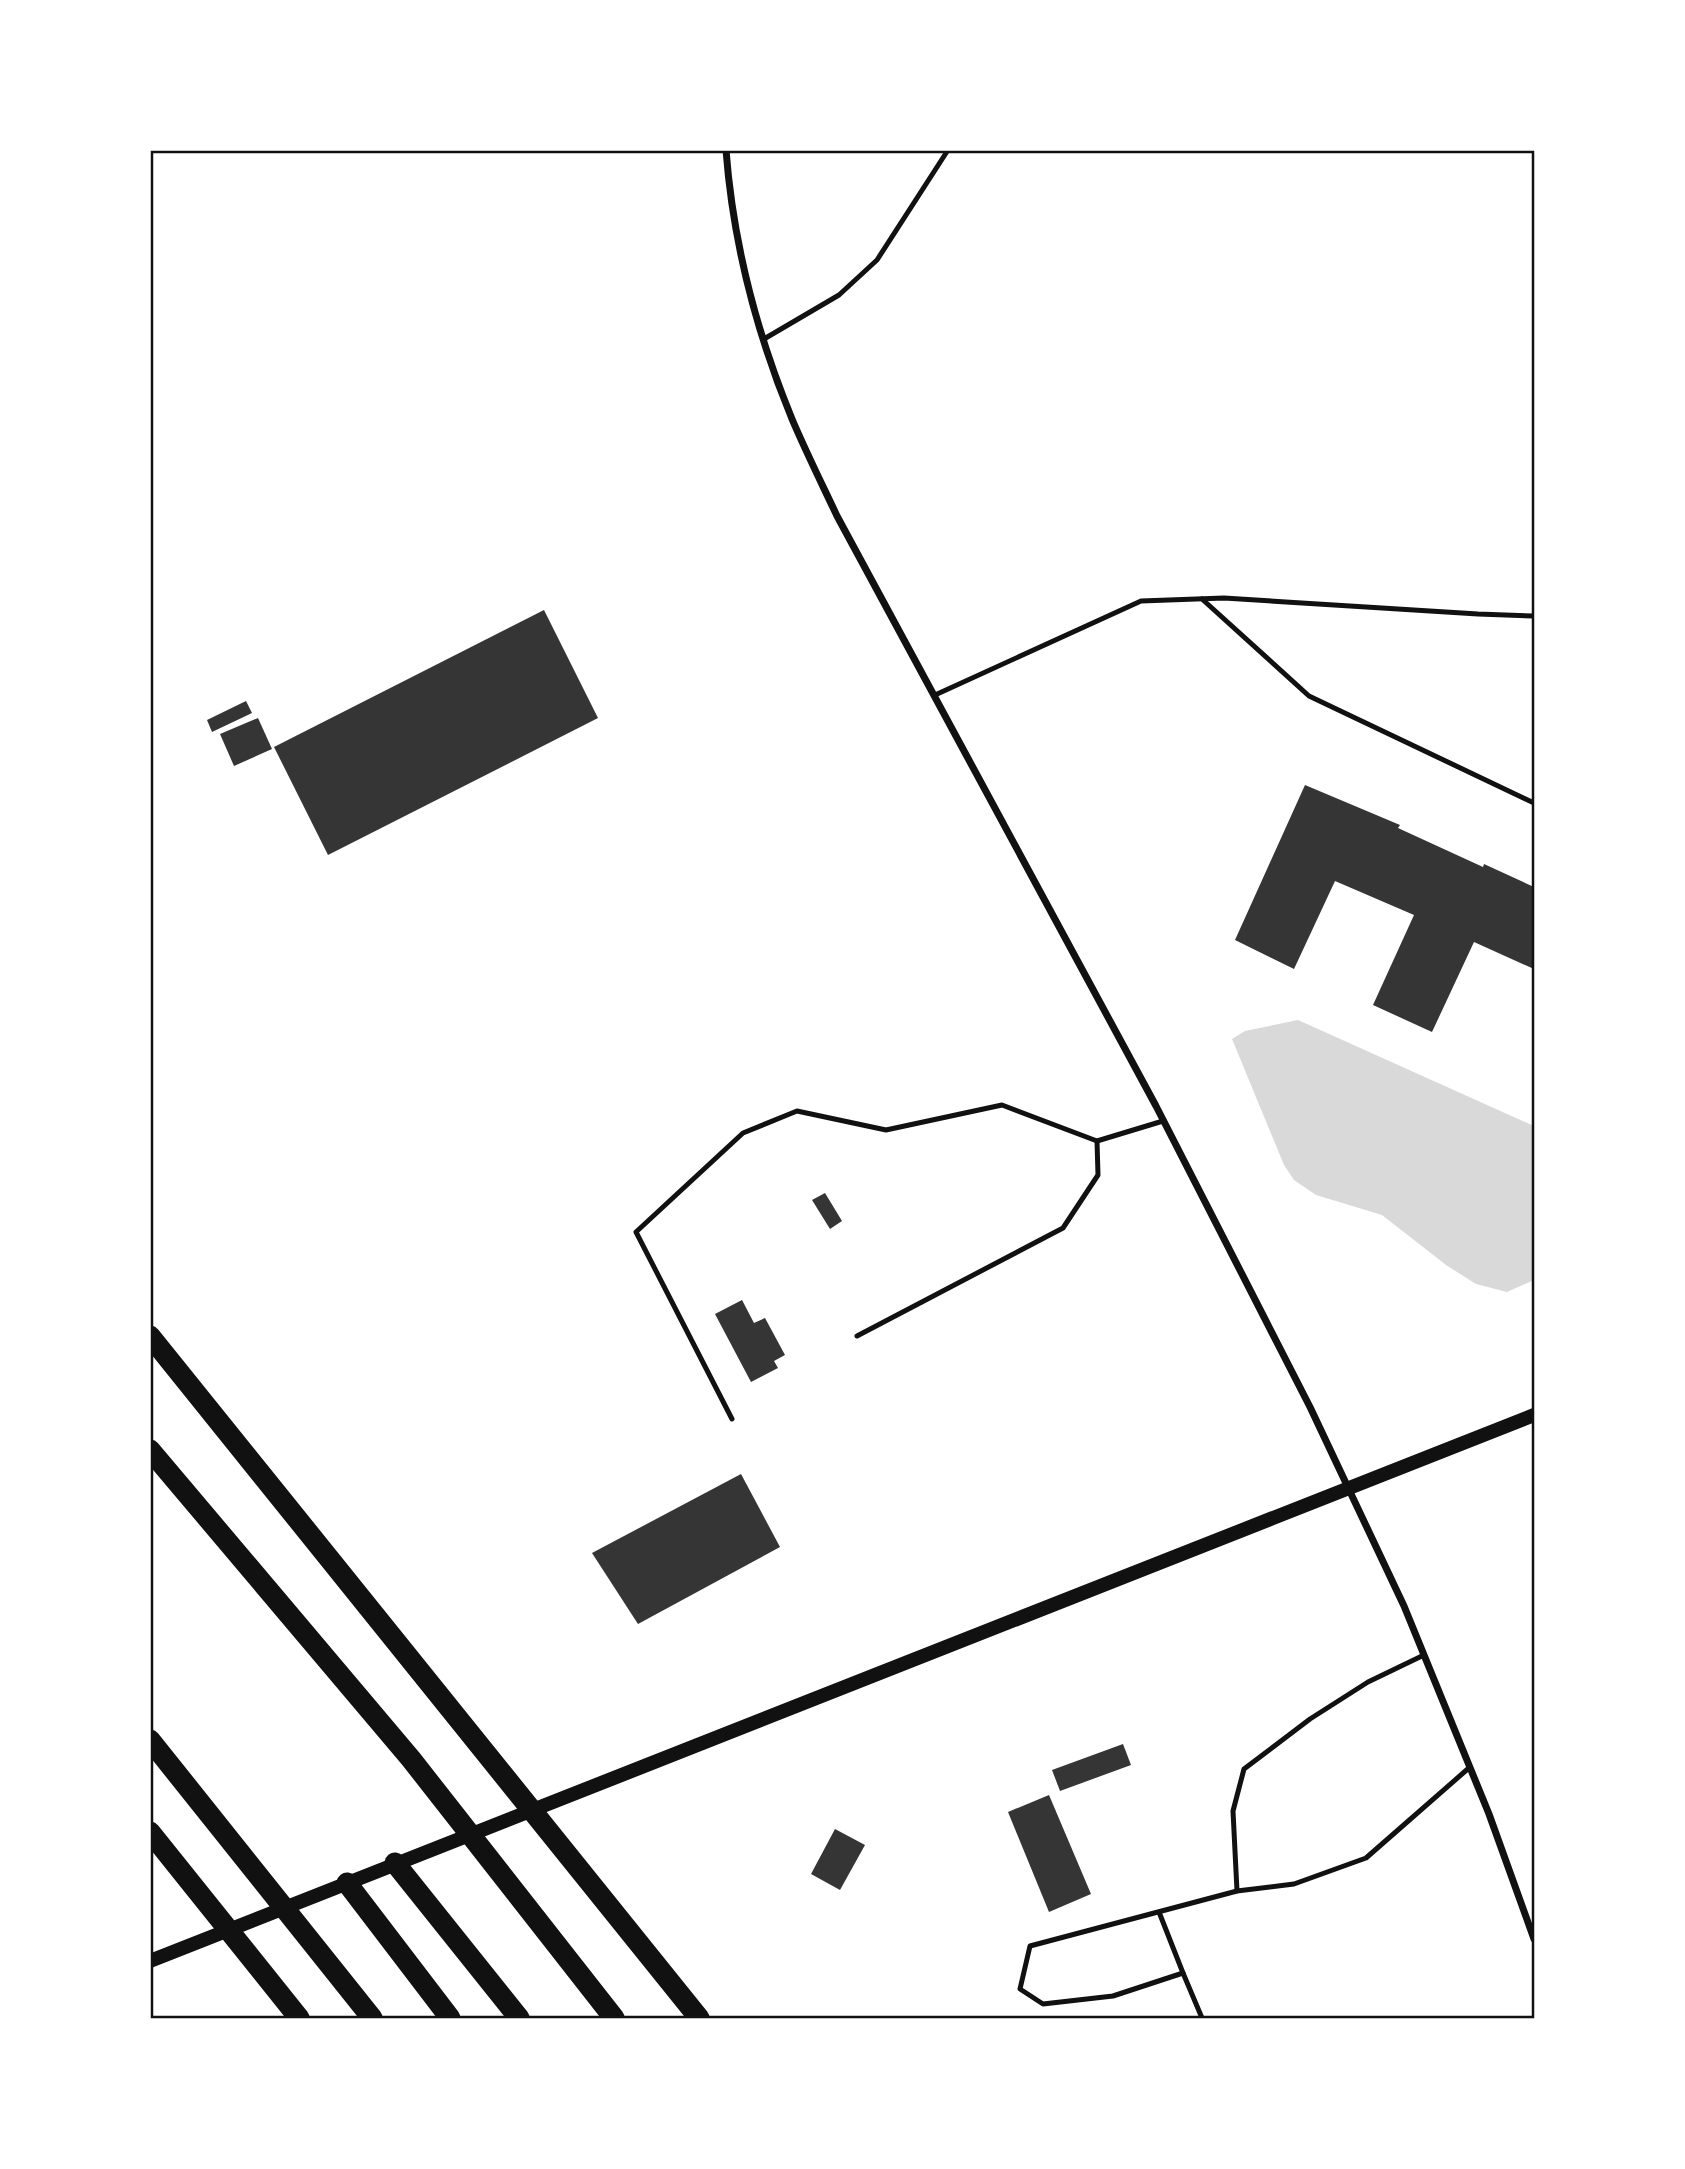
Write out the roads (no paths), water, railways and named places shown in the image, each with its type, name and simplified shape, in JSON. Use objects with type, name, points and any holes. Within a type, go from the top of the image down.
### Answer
[{"type":"highway","points":[[150,1336],[699,2018]]},
{"type":"highway","points":[[150,1450],[411,1759],[614,2018]]},
{"type":"highway","points":[[150,1740],[369,2014]]},
{"type":"highway","points":[[150,1832],[299,2018]]},
{"type":"highway","points":[[395,1863],[519,2018]]},
{"type":"highway","points":[[347,1883],[450,2018]]},
{"type":"main road","points":[[150,1961],[1535,1415]]},
{"type":"street","points":[[726,150],[744,271],[792,420],[837,516],[1163,1121],[1310,1407],[1404,1606],[1470,1767],[1535,1939]]},
{"type":"lane","points":[[764,339],[839,295],[877,260],[948,150]]},
{"type":"lane","points":[[935,695],[1141,601],[1224,598],[1535,616]]},
{"type":"lane","points":[[1202,599],[1309,696],[1535,803]]},
{"type":"lane","points":[[732,1419],[636,1232],[743,1133],[797,1111],[886,1130],[1002,1105],[1097,1140],[1163,1121]]},
{"type":"lane","points":[[857,1336],[1063,1228],[1098,1175],[1097,1140]]},
{"type":"lane","points":[[1237,1891],[1233,1811],[1244,1769],[1310,1719],[1368,1682],[1424,1655]]},
{"type":"lane","points":[[1183,1973],[1113,1996],[1043,2004],[1020,1989],[1030,1946],[1237,1891],[1294,1884],[1366,1857],[1470,1767]]},
{"type":"lane","points":[[1159,1912],[1202,2018]]}]
